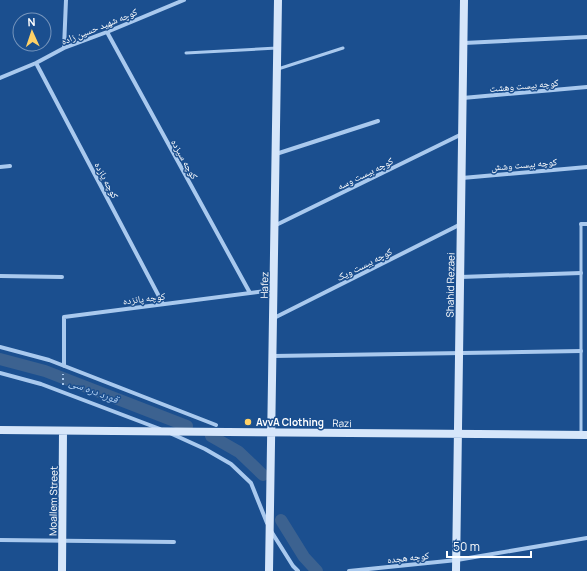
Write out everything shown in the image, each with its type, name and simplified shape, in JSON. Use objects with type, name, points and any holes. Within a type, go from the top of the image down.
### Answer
[{"type":"street","points":[[64,48],[66,0]]},
{"type":"street","name":"کوچه شهید حسین زاده","points":[[0,78],[36,63],[64,48],[184,0]]},
{"type":"street","name":"Hafez","points":[[269,571],[278,0]]},
{"type":"street","name":"Shahid Rezaei","points":[[456,571],[464,0]]},
{"type":"street","name":"کوچه سیزده","points":[[107,32],[250,293]]},
{"type":"street","points":[[464,43],[587,37]]},
{"type":"street","name":"کوچه یازده","points":[[36,63],[163,304]]},
{"type":"street","name":"کوچه بیست وهشت","points":[[463,98],[587,88]]},
{"type":"street","points":[[276,154],[378,121]]},
{"type":"street","name":"کوچه بیست وسه","points":[[274,226],[462,134]]},
{"type":"street","points":[[0,167],[10,166]]},
{"type":"street","name":"کوچه بیست وشش","points":[[462,178],[587,167]]},
{"type":"street","name":"کوچه بیست ویک","points":[[273,318],[461,224]]},
{"type":"street","points":[[581,224],[587,224]]},
{"type":"street","points":[[460,277],[581,273]]},
{"type":"street","points":[[0,276],[62,277]]},
{"type":"street","name":"کوچه پانزده","points":[[64,366],[64,316],[274,290]]},
{"type":"street","points":[[0,347],[49,360],[216,425]]},
{"type":"street","points":[[273,356],[581,351]]},
{"type":"street","points":[[0,373],[41,384],[167,432],[205,449],[231,464],[250,483],[270,530],[293,566],[298,571]]},
{"type":"street","name":"Razi","points":[[0,430],[584,435]]},
{"type":"street","name":"Moallem Street","points":[[62,571],[63,431]]},
{"type":"street","name":"کوچه هجده","points":[[349,571],[457,560],[587,538]]},
{"type":"street","points":[[0,540],[174,542]]},
{"type":"lane","points":[[186,53],[277,48]]},
{"type":"lane","points":[[277,69],[343,48]]},
{"type":"lane","points":[[581,224],[581,351],[584,435]]},
{"type":"path","points":[[62,385],[63,373]]},
{"type":"waterway","name":"قورد دره سی","points":[[0,359],[45,371],[187,426]]},
{"type":"waterway","name":"قورد دره سی","points":[[211,436],[239,452],[263,475]]},
{"type":"waterway","points":[[281,520],[304,557],[317,571]]},
{"type":"place","name":"AvvA Clothing","points":[[248,422]]}]
